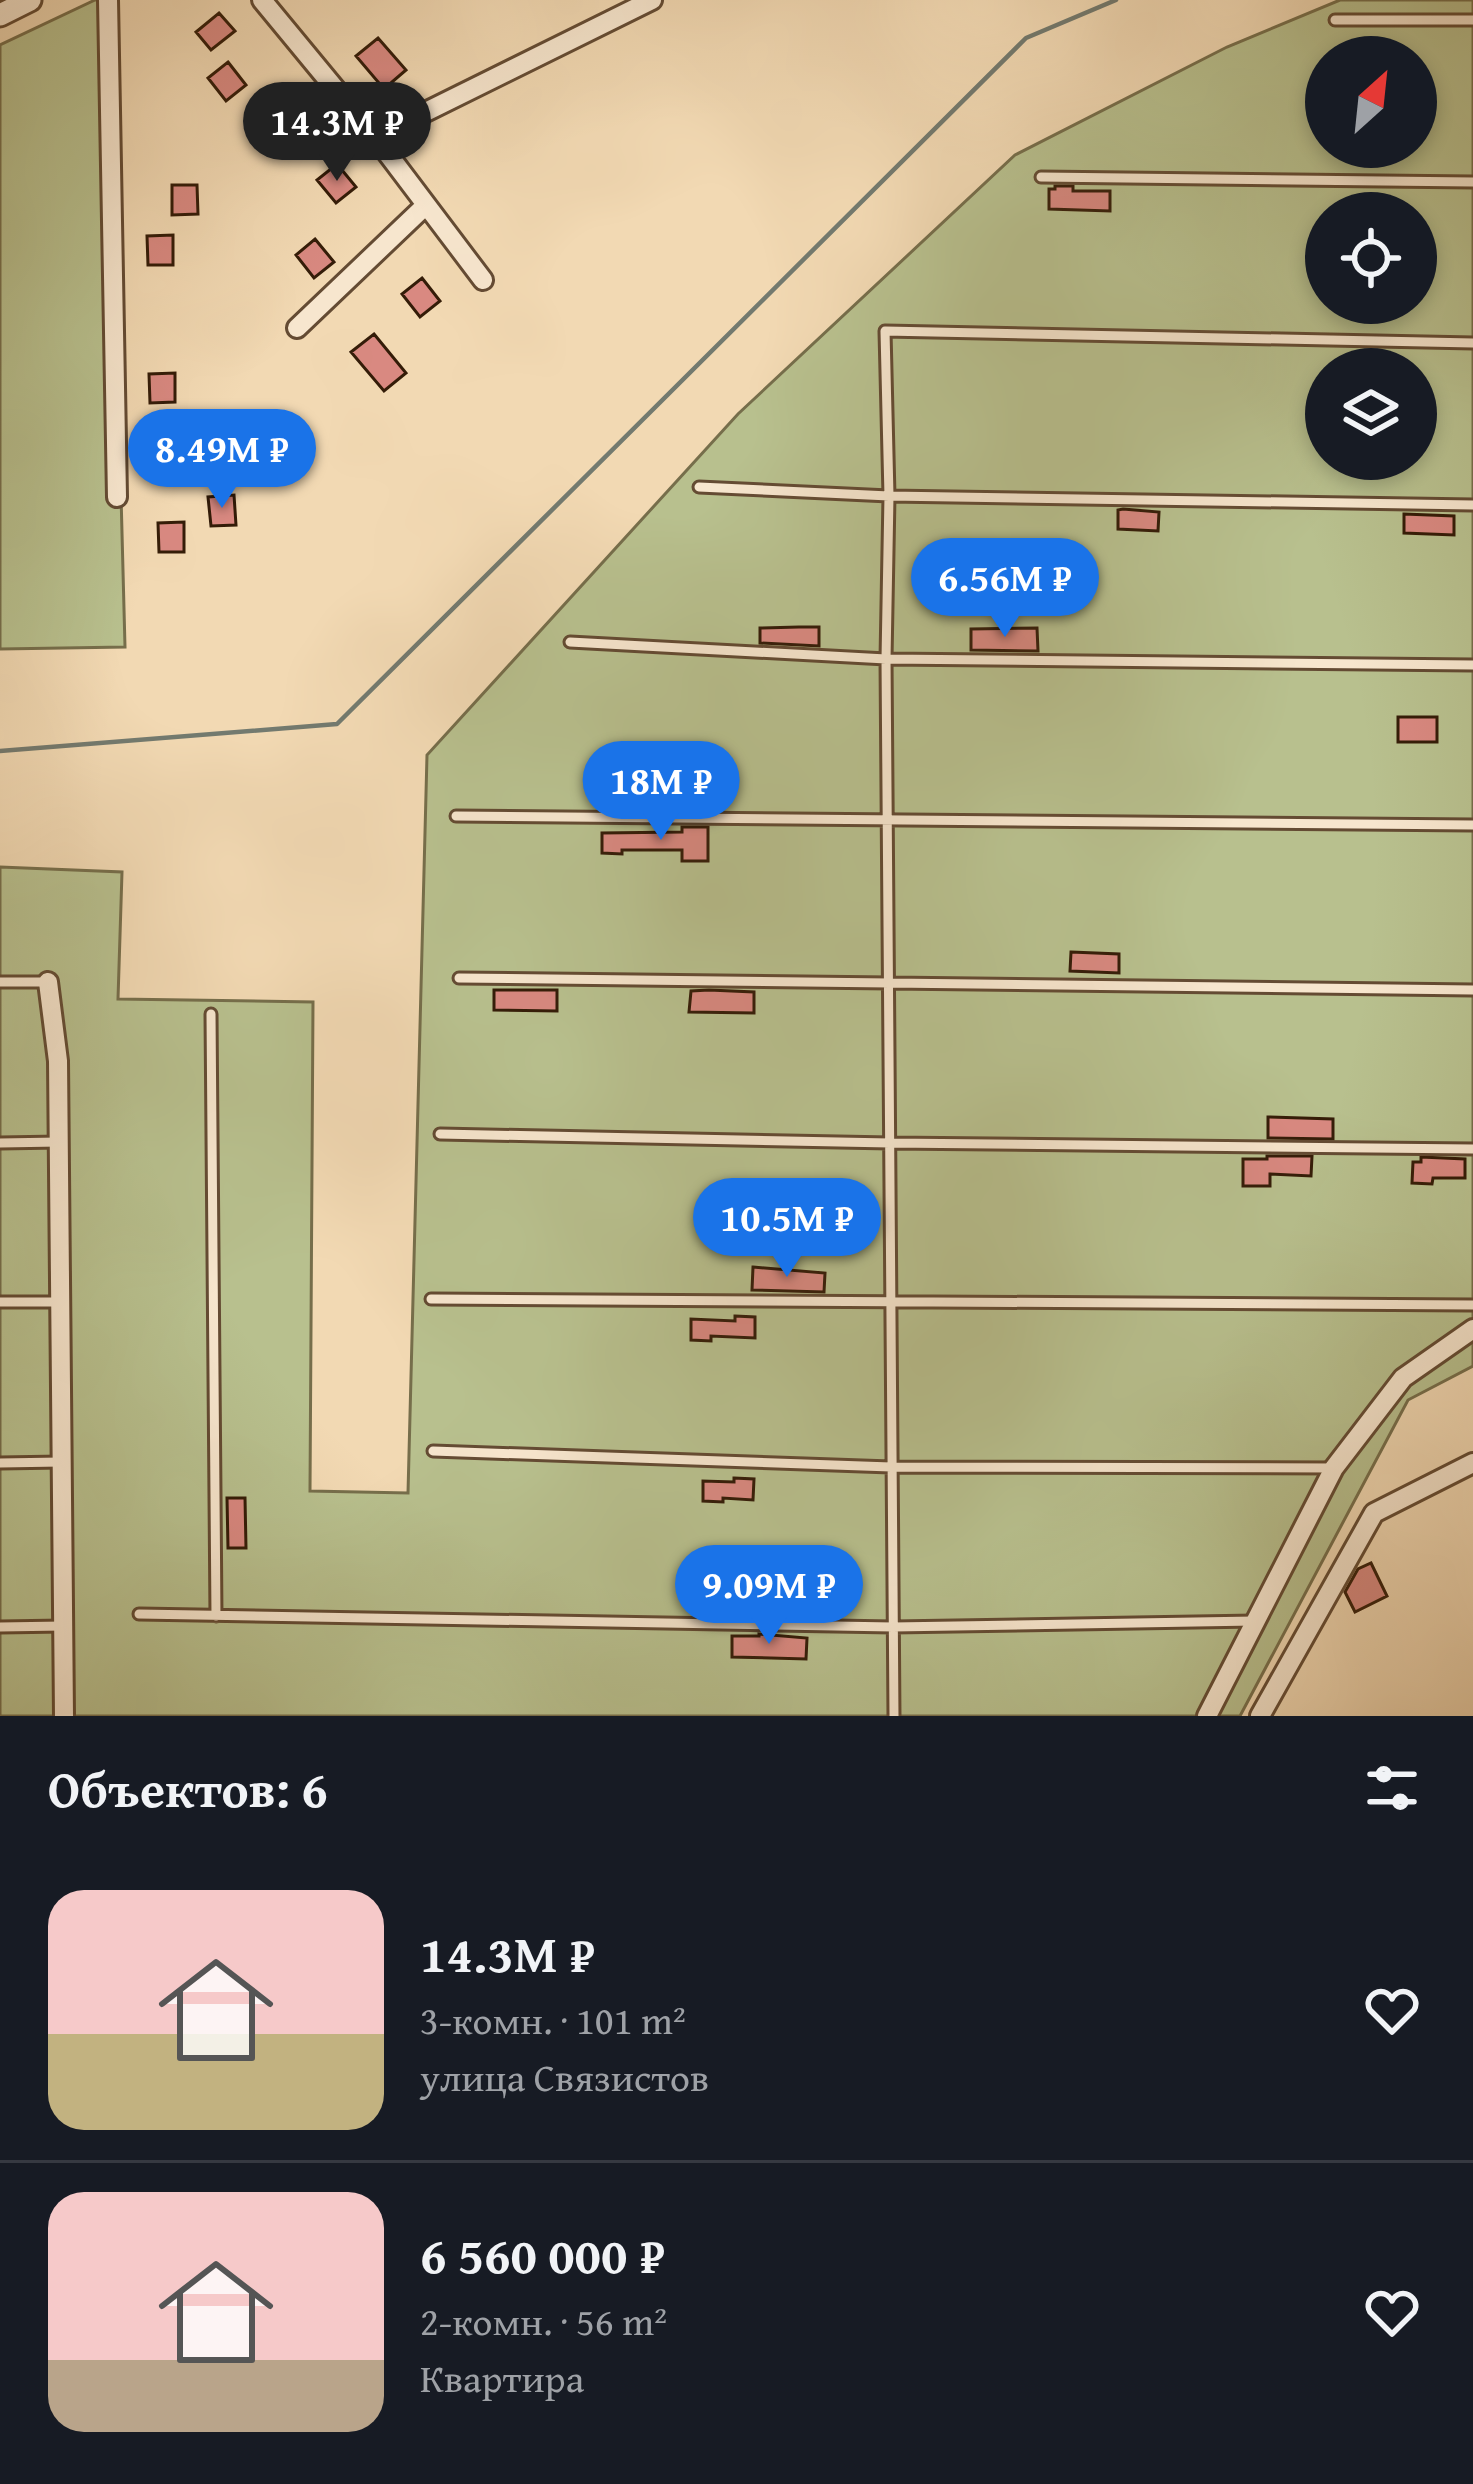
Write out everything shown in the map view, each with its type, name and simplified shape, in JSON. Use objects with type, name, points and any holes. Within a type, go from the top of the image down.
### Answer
[{"type":"street","points":[[0,15],[30,0]]},
{"type":"street","points":[[109,0],[117,497]]},
{"type":"street","points":[[262,0],[375,137],[483,280]]},
{"type":"street","points":[[375,137],[652,0]]},
{"type":"street","points":[[297,328],[426,205]]},
{"type":"street","points":[[48,982],[58,1060],[64,1716]]},
{"type":"street","points":[[1207,1716],[1334,1468],[1402,1378],[1473,1329]]},
{"type":"street","points":[[1264,1710],[1374,1513],[1473,1463]]},
{"type":"lane","points":[[1335,20],[1473,20]]},
{"type":"lane","points":[[1041,177],[1473,182]]},
{"type":"lane","points":[[893,1716],[885,332],[1473,343]]},
{"type":"lane","points":[[699,487],[889,496],[1473,505]]},
{"type":"lane","points":[[570,642],[886,659],[1473,665]]},
{"type":"lane","points":[[456,816],[1473,825]]},
{"type":"lane","points":[[459,977],[1473,990]]},
{"type":"lane","points":[[0,982],[48,982]]},
{"type":"lane","points":[[211,1014],[216,1616]]},
{"type":"lane","points":[[440,1134],[1473,1148]]},
{"type":"lane","points":[[0,1143],[59,1142]]},
{"type":"lane","points":[[430,1299],[1473,1305]]},
{"type":"lane","points":[[0,1303],[61,1302]]},
{"type":"lane","points":[[433,1451],[891,1466],[1334,1468]]},
{"type":"lane","points":[[0,1463],[62,1462]]},
{"type":"lane","points":[[139,1613],[893,1627],[1255,1622]]},
{"type":"lane","points":[[0,1627],[63,1627]]},
{"type":"green space","points":[[95,0],[108,0],[125,647],[0,649],[0,45]]},
{"type":"green space","points":[[1340,0],[1473,0],[1473,1366],[1408,1400],[1240,1716],[0,1716],[0,867],[122,872],[118,999],[313,1002],[310,1491],[408,1493],[427,755],[738,414],[1015,155],[1227,47]]},
{"type":"building","points":[[219,13],[235,31],[211,50],[196,32]]},
{"type":"building","points":[[378,38],[406,70],[384,89],[356,56]]},
{"type":"building","points":[[228,62],[246,85],[226,101],[208,78]]},
{"type":"building","points":[[281,117],[300,140],[280,156],[261,134]]},
{"type":"building","points":[[337,164],[356,187],[336,203],[317,180]]},
{"type":"building","points":[[172,185],[197,185],[198,214],[172,215]]},
{"type":"building","points":[[1049,189],[1110,191],[1110,211],[1049,209]]},
{"type":"building","points":[[173,235],[173,265],[148,265],[147,236]]},
{"type":"building","points":[[315,239],[334,262],[314,278],[296,255]]},
{"type":"building","points":[[422,278],[440,301],[420,317],[402,294]]},
{"type":"building","points":[[374,334],[406,373],[384,391],[351,352]]},
{"type":"building","points":[[175,373],[175,402],[150,403],[149,374]]},
{"type":"building","points":[[183,446],[184,476],[159,476],[158,447]]},
{"type":"building","points":[[234,495],[236,525],[211,526],[208,497]]},
{"type":"building","points":[[1118,510],[1159,512],[1158,531],[1118,529]]},
{"type":"building","points":[[1404,514],[1454,516],[1454,535],[1404,533]]},
{"type":"building","points":[[184,522],[184,552],[159,552],[158,523]]},
{"type":"building","points":[[819,627],[819,646],[760,643],[760,628]]},
{"type":"building","points":[[1037,628],[1038,651],[971,650],[971,629]]},
{"type":"building","points":[[1398,717],[1437,717],[1437,742],[1398,742]]},
{"type":"building","points":[[682,827],[708,827],[708,861],[682,861],[682,850],[602,853],[602,833],[682,832]]},
{"type":"building","points":[[1071,952],[1119,954],[1119,973],[1070,971]]},
{"type":"building","points":[[494,990],[557,990],[557,1011],[494,1010]]},
{"type":"building","points":[[691,991],[754,992],[754,1013],[689,1012]]},
{"type":"building","points":[[1268,1117],[1333,1119],[1333,1139],[1268,1138]]},
{"type":"building","points":[[1312,1156],[1311,1176],[1270,1174],[1270,1186],[1243,1186],[1243,1159]]},
{"type":"building","points":[[1421,1157],[1465,1159],[1465,1178],[1412,1183],[1413,1162],[1421,1162]]},
{"type":"building","points":[[753,1267],[825,1273],[824,1292],[752,1290]]},
{"type":"building","points":[[735,1316],[755,1317],[755,1338],[691,1340],[691,1319],[735,1321]]},
{"type":"building","points":[[734,1478],[754,1479],[753,1500],[703,1501],[703,1481],[734,1482]]},
{"type":"building","points":[[227,1498],[245,1498],[246,1548],[228,1548]]},
{"type":"building","points":[[1371,1563],[1387,1596],[1355,1612],[1345,1592],[1358,1569]]},
{"type":"building","points":[[732,1636],[807,1638],[806,1659],[732,1657]]},
{"type":"waterway","points":[[0,751],[337,724],[1026,38],[1116,0]]}]
